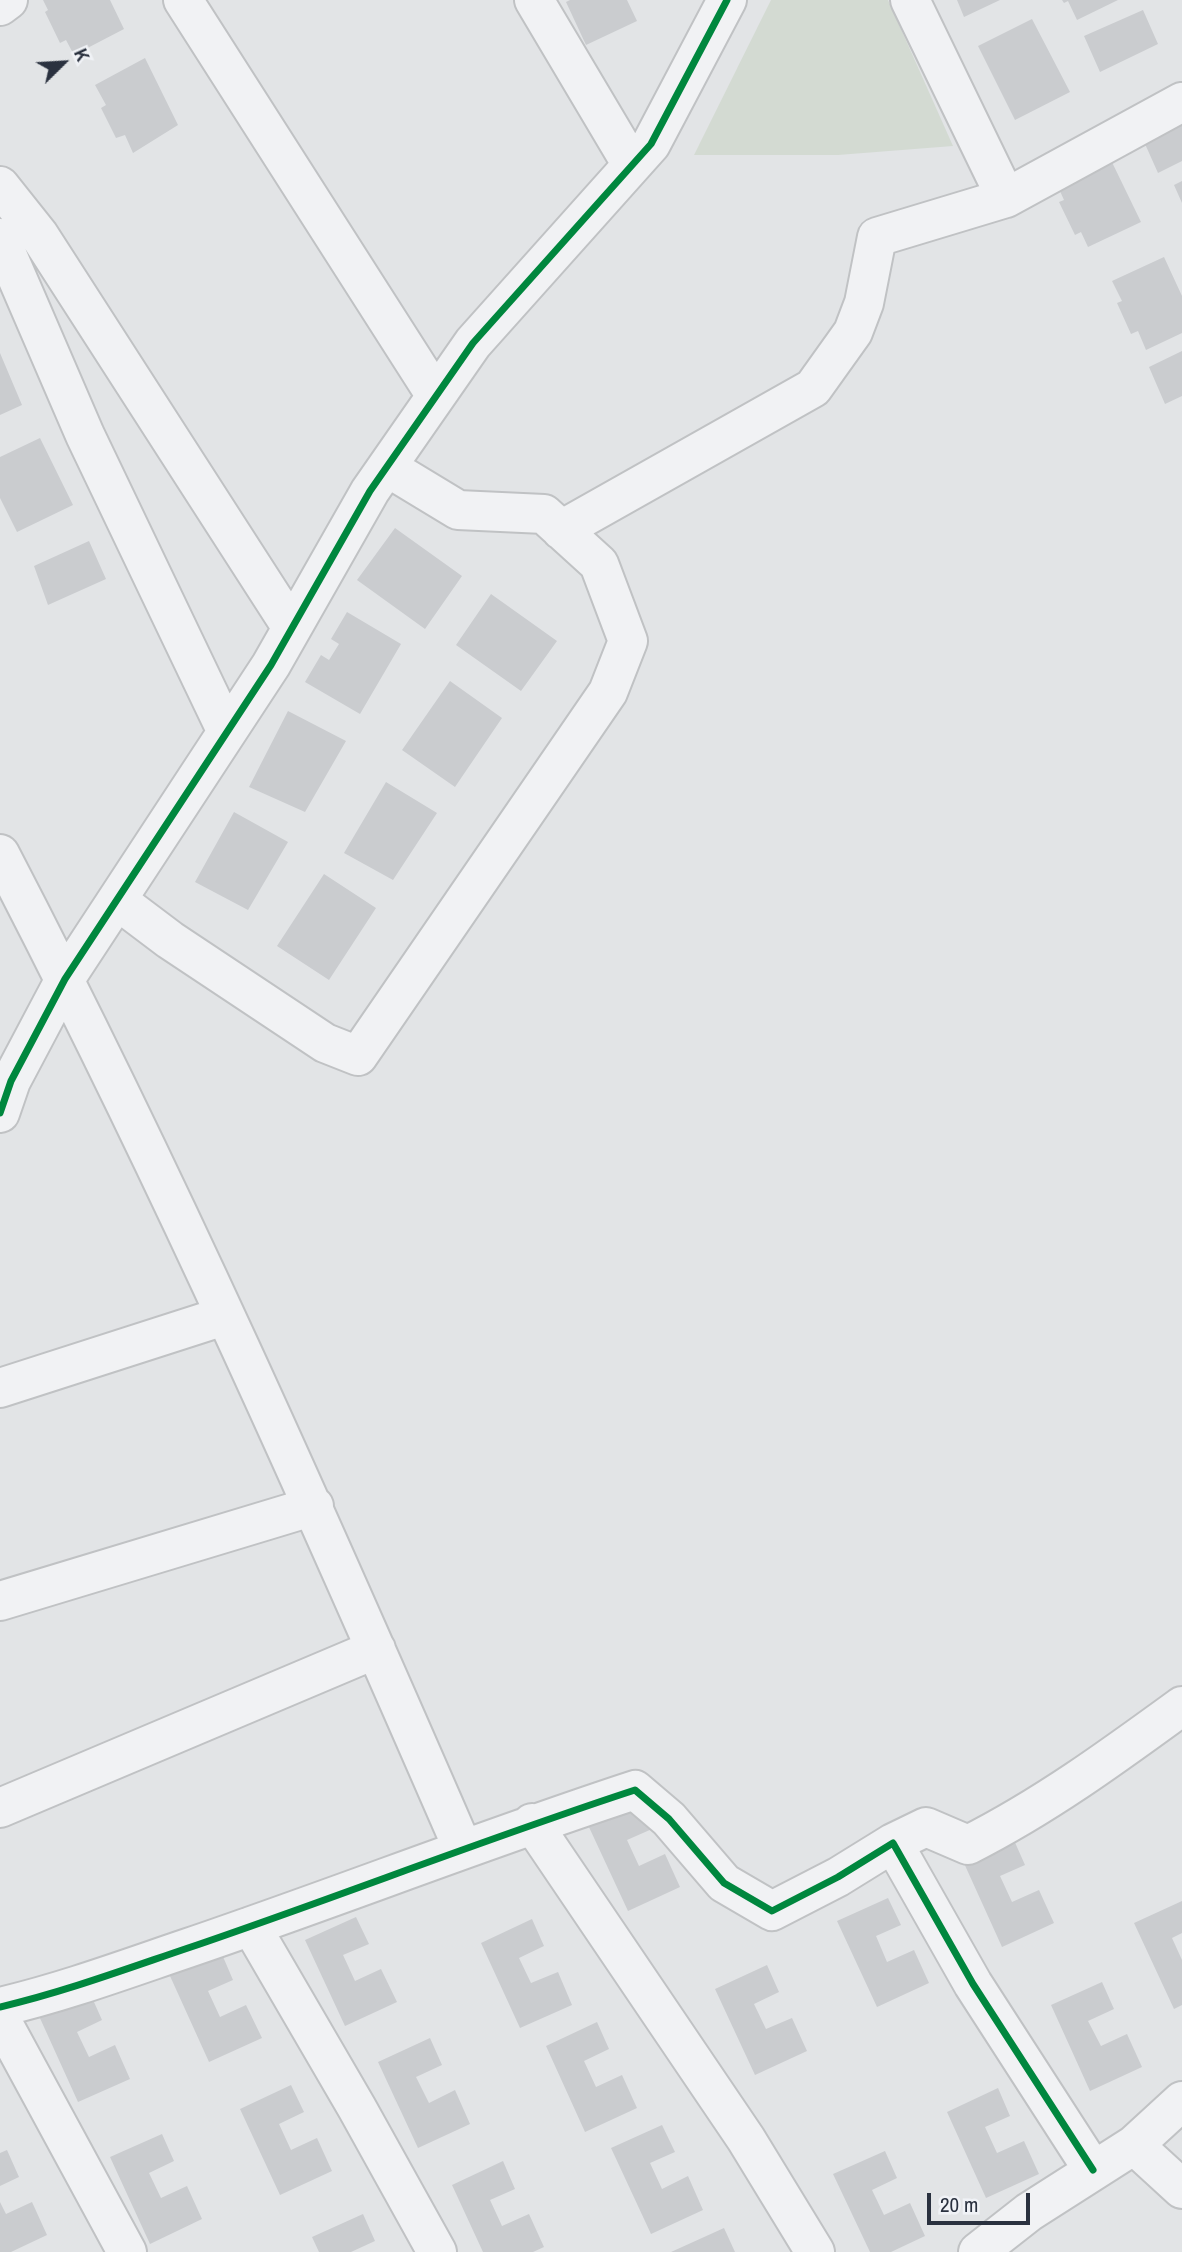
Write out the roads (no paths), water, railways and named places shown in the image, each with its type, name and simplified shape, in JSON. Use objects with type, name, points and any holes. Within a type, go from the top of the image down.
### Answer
[{"type":"street","points":[[0,6],[8,0]]},
{"type":"street","points":[[183,0],[436,396]]},
{"type":"street","points":[[534,0],[632,165]]},
{"type":"street","points":[[0,1113],[11,1081],[65,979],[292,628],[370,491],[473,343],[651,144],[727,0]]},
{"type":"street","points":[[910,0],[1006,198]]},
{"type":"street","points":[[561,530],[813,388],[853,332],[864,303],[877,237],[1006,198],[1182,102]]},
{"type":"street","points":[[0,186],[39,234],[292,628]]},
{"type":"street","points":[[0,237],[85,435],[227,732]]},
{"type":"street","points":[[117,900],[170,940],[325,1043],[358,1056],[608,692],[628,641],[599,564],[544,514],[458,510],[387,467]]},
{"type":"street","points":[[0,854],[163,1179],[314,1506],[463,1849]]},
{"type":"street","points":[[0,1388],[224,1316]]},
{"type":"street","points":[[0,1601],[314,1506]]},
{"type":"street","points":[[0,1808],[376,1649]]},
{"type":"street","points":[[0,2007],[46,1996],[251,1926],[532,1823],[635,1790],[669,1819],[724,1883],[772,1911],[926,1827],[968,1845],[1017,1820],[1063,1791],[1182,1706]]},
{"type":"street","points":[[532,1823],[746,2139],[815,2252]]},
{"type":"street","points":[[893,1843],[973,1984],[1093,2170]]},
{"type":"street","points":[[251,1926],[437,2252]]},
{"type":"street","points":[[0,2018],[127,2252]]},
{"type":"street","points":[[978,2252],[1029,2212],[1134,2145],[1182,2101]]},
{"type":"street","points":[[1134,2145],[1182,2189]]}]
